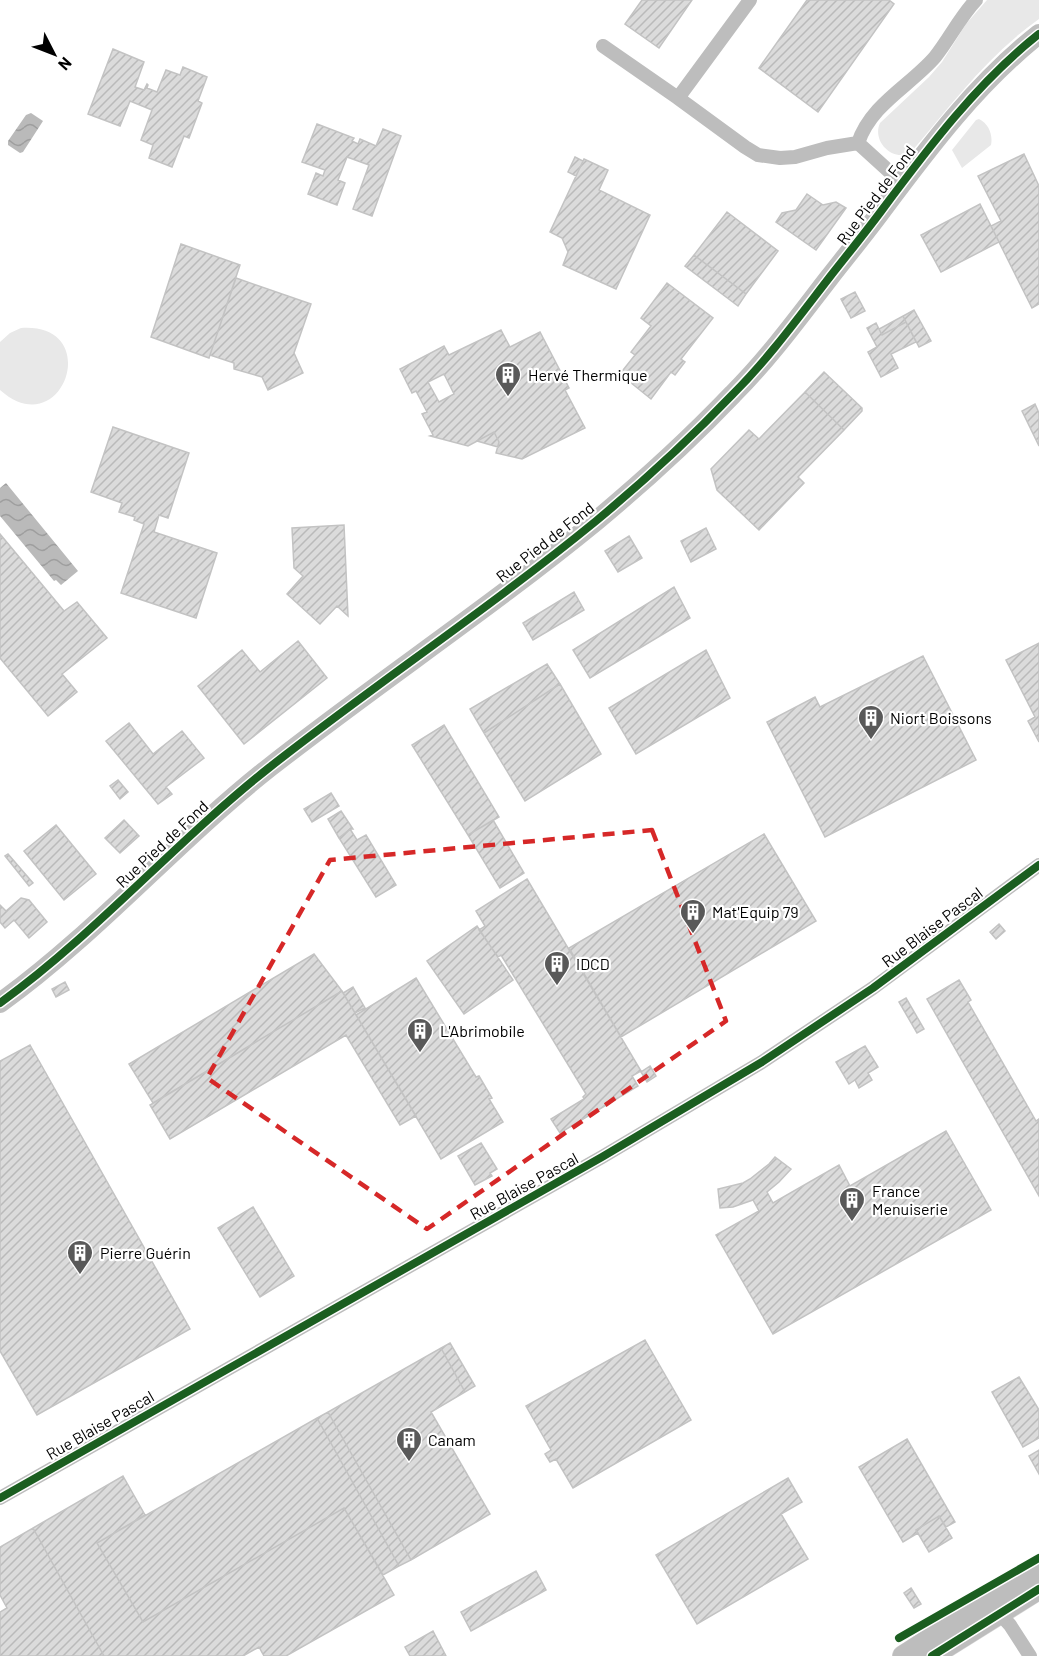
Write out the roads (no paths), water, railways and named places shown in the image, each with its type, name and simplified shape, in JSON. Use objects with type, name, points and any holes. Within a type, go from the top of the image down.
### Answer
[{"type":"main road","name":"Rue Pied de Fond","points":[[0,1004],[77,942],[250,783],[565,545],[665,461],[733,395],[773,351],[966,104],[1003,65],[1039,34]]},
{"type":"main road","points":[[903,1656],[991,1596],[1039,1567]]},
{"type":"main road","points":[[932,1656],[1039,1589]]},
{"type":"street","points":[[678,98],[750,0]]},
{"type":"street","points":[[858,143],[862,130],[873,114],[926,67],[976,0]]},
{"type":"street","points":[[603,46],[758,155],[780,158],[795,157],[827,148],[858,143]]},
{"type":"street","points":[[858,143],[902,183]]},
{"type":"street","name":"Rue Blaise Pascal","points":[[0,1497],[602,1157],[762,1062],[873,988],[1039,865]]},
{"type":"street","points":[[1000,1614],[1030,1656]]},
{"type":"water","points":[[31,113],[43,121],[23,152],[20,153],[8,145],[8,141],[26,115]]},
{"type":"water","points":[[6,483],[78,571],[61,585],[56,580],[54,581],[0,516],[0,488]]},
{"type":"place","name":"Hervé Thermique","points":[[508,398]]},
{"type":"place","name":"Niort Boissons","points":[[871,741]]},
{"type":"place","name":"Mat'Equip 79","points":[[693,935]]},
{"type":"place","name":"IDCD","points":[[557,987]]},
{"type":"place","name":"L'Abrimobile","points":[[420,1054]]},
{"type":"place","name":"France Menuiserie","points":[[852,1223]]},
{"type":"place","name":"Pierre Guérin","points":[[80,1276]]},
{"type":"place","name":"Canam","points":[[409,1463]]}]
